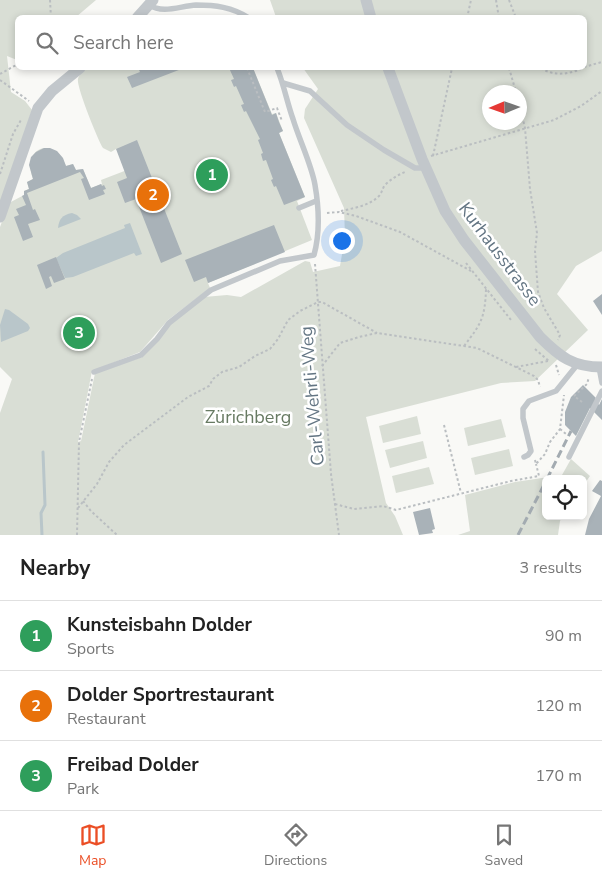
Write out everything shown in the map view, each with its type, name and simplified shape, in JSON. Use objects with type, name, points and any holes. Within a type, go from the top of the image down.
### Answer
[{"type":"street","points":[[366,0],[371,15]]},
{"type":"street","points":[[140,15],[151,2]]},
{"type":"street","points":[[0,217],[38,108],[52,91],[78,70]]},
{"type":"street","name":"Kurhausstrasse","points":[[389,70],[445,211],[464,240],[540,337],[551,356],[578,365],[601,367]]},
{"type":"lane","points":[[151,2],[154,8],[161,10],[194,5],[219,6],[230,8],[243,15]]},
{"type":"lane","points":[[94,372],[141,355],[157,339],[169,323],[211,290],[280,261],[314,255],[318,242],[315,184],[292,117],[279,70]]},
{"type":"lane","points":[[283,82],[310,91],[347,125],[384,150],[424,162]]},
{"type":"lane","points":[[299,208],[316,202]]},
{"type":"lane","points":[[524,457],[531,451],[523,418],[524,409],[529,401],[556,391],[578,365]]},
{"type":"lane","points":[[601,367],[602,383]]},
{"type":"lane","points":[[569,457],[602,391]]},
{"type":"path","points":[[50,0],[50,15]]},
{"type":"path","points":[[468,15],[471,0]]},
{"type":"path","points":[[496,0],[498,15]]},
{"type":"path","points":[[509,0],[515,15]]},
{"type":"path","points":[[587,66],[602,62]]},
{"type":"path","points":[[0,74],[15,66]]},
{"type":"path","points":[[248,70],[265,112],[277,108],[282,121],[279,122]]},
{"type":"path","points":[[424,162],[451,70]]},
{"type":"path","points":[[510,70],[514,85]]},
{"type":"path","points":[[544,70],[559,74],[578,70]]},
{"type":"path","points":[[0,80],[31,102]]},
{"type":"path","points":[[527,127],[554,120],[581,106],[602,91]]},
{"type":"path","points":[[0,174],[13,134],[22,118]]},
{"type":"path","points":[[318,216],[362,206],[379,196],[385,186],[395,176],[424,162],[519,130]]},
{"type":"path","points":[[516,367],[551,356],[560,335],[544,308],[538,292],[535,251],[537,233],[530,189],[525,130]]},
{"type":"path","points":[[339,212],[400,232],[473,272]]},
{"type":"path","name":"Carl-Wehrli-Weg","points":[[314,255],[322,366],[335,504],[340,535]]},
{"type":"path","points":[[464,346],[478,328],[485,311],[486,288]]},
{"type":"path","points":[[78,508],[97,484],[109,462],[124,445],[188,397],[209,386],[213,379],[222,372],[239,367],[270,349],[278,340],[288,320],[300,311],[318,302],[322,302],[378,333],[477,348],[534,376],[538,380],[544,395]]},
{"type":"path","points":[[322,366],[340,344],[378,333]]},
{"type":"path","points":[[77,535],[79,442],[94,372]]},
{"type":"path","points":[[536,464],[545,454],[550,442],[560,429],[565,382]]},
{"type":"path","points":[[582,402],[574,396],[584,386]]},
{"type":"path","points":[[444,425],[461,493]]},
{"type":"path","points":[[560,429],[566,434]]},
{"type":"path","points":[[335,504],[354,509],[383,506],[396,510],[511,481],[539,476],[531,451]]},
{"type":"path","points":[[83,501],[117,535]]},
{"type":"green space","points":[[0,0],[96,0],[78,15],[15,15],[15,59],[7,56],[11,92],[25,101],[32,110],[0,204]]},
{"type":"green space","name":"Zürichberg","points":[[270,0],[602,0],[602,251],[576,266],[557,294],[588,330],[535,381],[501,383],[366,417],[386,503],[395,516],[403,535],[0,535],[0,413],[12,379],[0,367],[0,227],[9,203],[24,195],[24,191],[29,189],[27,182],[33,179],[30,168],[31,159],[41,149],[54,150],[61,156],[66,166],[73,164],[76,170],[83,169],[91,188],[102,184],[101,180],[127,170],[119,150],[116,149],[111,152],[103,148],[97,135],[78,84],[78,79],[83,71],[254,70],[272,114],[276,113],[283,131],[279,133],[305,197],[297,201],[312,240],[208,283],[210,288],[168,320],[140,352],[92,371],[78,442],[81,441],[95,373],[142,357],[171,324],[204,297],[227,295],[241,297],[305,261],[310,262],[313,272],[340,266],[345,237],[344,208],[304,118],[305,109],[318,89],[304,70],[587,70],[587,15],[275,15]]},
{"type":"green space","points":[[417,416],[421,434],[383,443],[379,426]]},
{"type":"green space","points":[[501,419],[506,437],[468,446],[464,428]]},
{"type":"green space","points":[[423,441],[427,458],[390,468],[385,450]]},
{"type":"green space","points":[[509,449],[513,466],[475,475],[471,458]]},
{"type":"green space","points":[[571,459],[590,476],[587,480],[587,475],[562,475]]},
{"type":"green space","points":[[429,467],[434,484],[396,493],[392,476]]},
{"type":"green space","points":[[542,478],[542,520],[561,520],[558,535],[458,535],[470,531],[465,495],[515,482]]},
{"type":"shaded area","points":[[72,213],[81,219],[58,228],[62,218]]},
{"type":"shaded area","points":[[130,223],[142,254],[136,256],[134,253],[73,277],[65,278],[56,258],[63,253],[125,228],[124,225]]},
{"type":"shaded area","points":[[5,309],[28,324],[30,328],[28,331],[1,342],[0,325]]},
{"type":"building","points":[[139,70],[179,70],[132,88],[127,77],[140,72]]},
{"type":"building","points":[[230,70],[254,70],[272,115],[276,113],[283,131],[279,133],[305,197],[284,205],[276,186],[274,187],[271,180],[273,179],[266,160],[263,161],[261,154],[263,153],[258,140],[260,139],[246,111],[244,112],[241,105],[244,104],[236,86],[234,87],[231,80],[234,79]]},
{"type":"building","points":[[137,140],[182,254],[161,263],[136,199],[125,203],[117,182],[127,178],[116,149]]},
{"type":"building","points":[[44,148],[57,151],[63,158],[66,166],[73,164],[76,170],[83,169],[91,188],[101,184],[102,186],[104,185],[106,189],[103,190],[105,194],[89,200],[81,179],[84,178],[80,172],[27,193],[33,210],[35,209],[40,220],[28,224],[33,237],[23,241],[14,217],[19,215],[16,209],[26,205],[22,196],[24,191],[29,189],[27,182],[33,179],[29,165],[31,157]]},
{"type":"building","points":[[274,225],[285,252],[208,283],[206,277],[194,282],[185,260]]},
{"type":"building","points":[[56,257],[65,279],[54,283],[51,276],[49,277],[52,286],[46,289],[37,265]]},
{"type":"building","points":[[602,294],[602,315],[593,301]]},
{"type":"building","points":[[583,385],[596,398],[599,405],[602,399],[602,420],[590,408],[576,436],[565,425],[565,412],[571,397]]},
{"type":"building","points":[[600,480],[602,481],[602,535],[585,535],[589,519],[601,496],[592,491]]},
{"type":"building","points":[[430,508],[435,529],[432,530],[433,533],[419,535],[413,512]]},
{"type":"waterway","points":[[42,535],[41,513],[45,505],[43,452]]},
{"type":"railway","points":[[549,475],[571,431]]},
{"type":"railway","points":[[518,535],[542,489]]},
{"type":"place","name":"Kunsteisbahn Dolder","points":[[212,175]]},
{"type":"place","name":"Dolder Sportrestaurant","points":[[153,195]]},
{"type":"place","name":"Freibad Dolder","points":[[79,333]]}]
